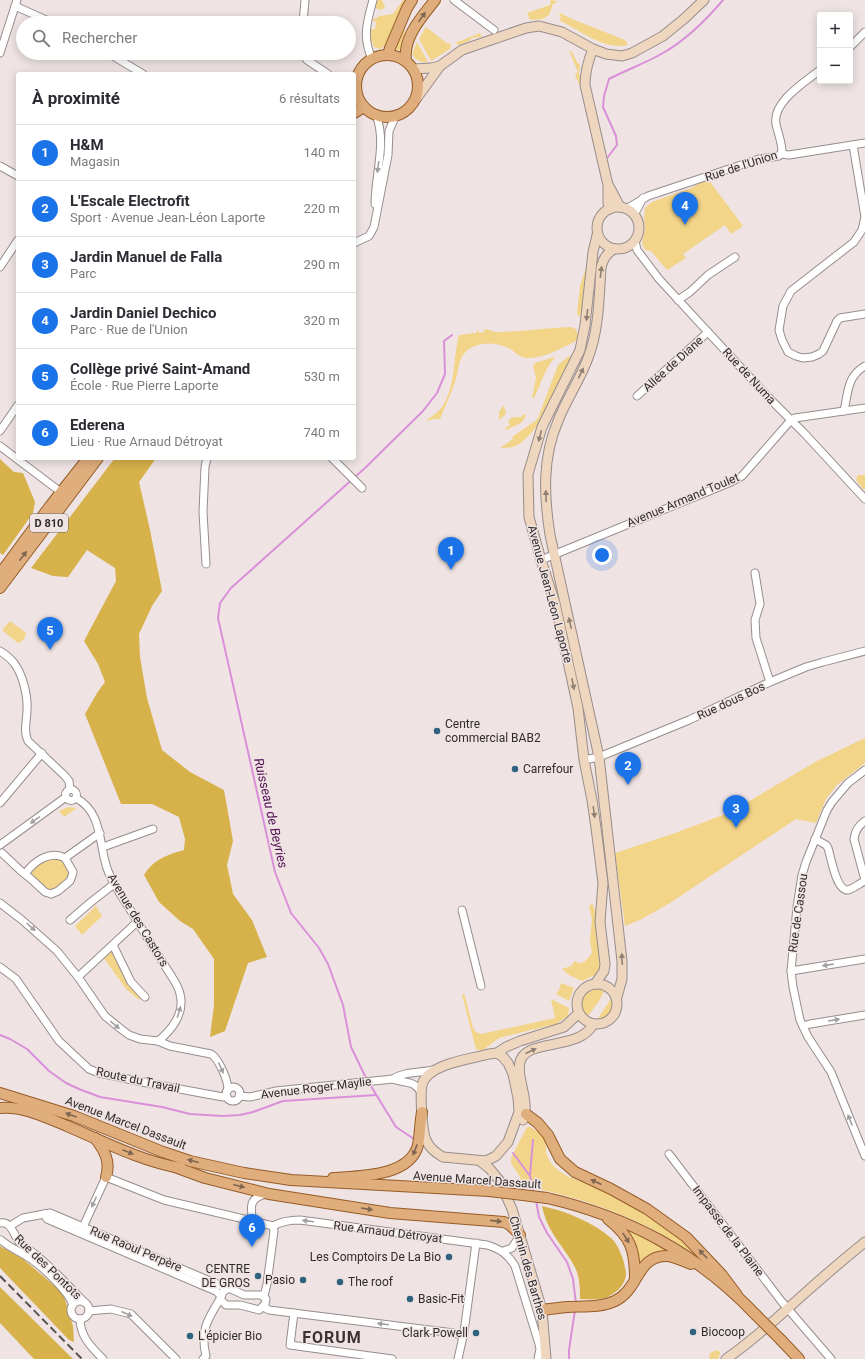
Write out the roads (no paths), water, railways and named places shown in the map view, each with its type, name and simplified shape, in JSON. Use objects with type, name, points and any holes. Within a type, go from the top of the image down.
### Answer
[{"type":"main road","points":[[388,55],[407,8],[412,0]]},
{"type":"main road","points":[[406,61],[405,52],[410,35],[435,0]]},
{"type":"main road","points":[[356,85],[360,70],[366,64],[372,59],[388,55],[398,56],[414,69],[419,90],[416,100],[410,108],[395,117],[387,118],[370,112],[356,113]]},
{"type":"main road","points":[[356,93],[370,112]]},
{"type":"main road","name":"D 810","points":[[0,574],[50,506],[62,493],[87,460]]},
{"type":"main road","name":"D 810","points":[[0,588],[96,460]]},
{"type":"main road","name":"Avenue Marcel Dassault","points":[[0,1093],[74,1116],[163,1152],[190,1161],[244,1174],[291,1180],[360,1185],[489,1191],[546,1198],[574,1204],[625,1223],[668,1244],[737,1295],[799,1359]]},
{"type":"main road","name":"Avenue Marcel Dassault","points":[[0,1108],[11,1107],[34,1112],[145,1159],[175,1167],[220,1175],[244,1174]]},
{"type":"main road","points":[[291,1180],[359,1176],[387,1172],[398,1168],[413,1156],[418,1146],[422,1112]]},
{"type":"main road","points":[[526,1114],[538,1123],[545,1131],[560,1159],[575,1172],[611,1189],[647,1209],[686,1236],[722,1275],[737,1295]]},
{"type":"main road","points":[[95,1138],[108,1157],[108,1169],[106,1176]]},
{"type":"main road","points":[[175,1167],[205,1178],[269,1194],[390,1213],[504,1222],[510,1225],[520,1235]]},
{"type":"main road","points":[[598,1212],[627,1237],[634,1256],[635,1280]]},
{"type":"main road","points":[[542,1310],[603,1305],[615,1301],[624,1295],[632,1286],[644,1266],[652,1259],[659,1257],[669,1256],[702,1268]]},
{"type":"street","points":[[304,16],[305,0]]},
{"type":"street","points":[[372,59],[366,42],[366,30],[373,0]]},
{"type":"street","points":[[454,0],[494,30]]},
{"type":"street","points":[[416,100],[440,66],[462,50],[526,28],[539,26],[562,32],[593,49],[612,55],[622,56],[632,53],[663,36],[704,0]]},
{"type":"street","points":[[0,53],[16,3],[40,16]]},
{"type":"street","points":[[0,27],[8,29]]},
{"type":"street","points":[[853,43],[865,32]]},
{"type":"street","points":[[593,49],[587,64],[585,75],[586,85],[608,185],[608,203],[610,209]]},
{"type":"street","points":[[120,60],[140,72]]},
{"type":"street","points":[[307,60],[325,72]]},
{"type":"street","points":[[414,69],[440,66]]},
{"type":"street","name":"Rue de l'Union","points":[[623,208],[648,196],[759,159],[779,156],[781,154],[782,147],[776,124],[776,118],[779,110],[782,104],[793,92],[817,72]]},
{"type":"street","points":[[370,112],[380,125],[380,146],[375,188],[374,227]]},
{"type":"street","points":[[356,241],[369,236],[374,227],[389,145],[389,131],[395,117]]},
{"type":"street","points":[[781,154],[789,155],[865,144]]},
{"type":"street","points":[[380,146],[389,145]]},
{"type":"street","points":[[853,145],[865,217],[862,237],[791,291],[783,306],[779,330],[788,352],[803,358],[812,357],[823,350],[837,321],[840,318],[865,314]]},
{"type":"street","points":[[0,166],[16,175]]},
{"type":"street","points":[[375,188],[384,177]]},
{"type":"street","points":[[608,185],[623,208],[634,215],[639,226],[639,232],[634,246],[614,249],[604,244],[598,234],[598,222],[600,216],[610,209],[623,208]]},
{"type":"street","points":[[634,215],[644,198]]},
{"type":"street","name":"Avenue Jean-Léon Laporte","points":[[595,984],[604,971],[605,964],[600,922],[603,883],[592,800],[584,760],[578,708],[555,603],[529,517],[528,474],[542,427],[576,361],[582,343],[586,325],[593,252],[598,234]]},
{"type":"street","points":[[0,267],[16,243]]},
{"type":"street","name":"Rue de Numa","points":[[634,246],[659,279],[678,300],[865,499]]},
{"type":"street","name":"Avenue Jean-Léon Laporte","points":[[614,249],[603,259],[596,327],[588,358],[558,421],[550,443],[546,466],[545,500],[550,535],[599,757],[622,961],[622,979],[617,997]]},
{"type":"street","points":[[678,300],[690,292],[708,275],[735,257]]},
{"type":"street","name":"Allée de Diane","points":[[637,396],[708,332]]},
{"type":"street","points":[[844,411],[852,377],[857,371],[865,366]]},
{"type":"street","points":[[0,430],[16,408]]},
{"type":"street","points":[[791,420],[795,418],[865,408]]},
{"type":"street","name":"Avenue Armand Toulet","points":[[541,560],[742,476],[791,420]]},
{"type":"street","points":[[0,446],[16,458]]},
{"type":"street","points":[[18,460],[62,493]]},
{"type":"street","points":[[206,564],[202,512],[207,460]]},
{"type":"street","points":[[334,460],[362,488]]},
{"type":"street","points":[[755,573],[760,604],[755,620],[756,638],[770,682]]},
{"type":"street","points":[[0,651],[14,663],[22,680],[27,702],[25,734],[28,741],[69,781],[70,789]]},
{"type":"street","name":"Rue dous Bos","points":[[584,760],[599,757],[689,720],[770,682],[824,662],[865,652]]},
{"type":"street","points":[[0,803],[42,753]]},
{"type":"street","name":"Rue de Cassou","points":[[865,770],[848,783],[837,795],[827,810],[802,875],[797,907],[791,971],[795,1001],[800,1020],[808,1037],[830,1072],[865,1156]]},
{"type":"street","points":[[25,874],[30,867],[47,856],[61,856],[65,858],[72,872],[70,881],[58,891],[50,894],[45,892],[20,871],[1,846],[66,797],[66,792],[70,789]]},
{"type":"street","points":[[66,797],[70,800],[74,800],[76,798],[76,791],[70,789]]},
{"type":"street","name":"Avenue des Castors","points":[[76,798],[85,804],[93,814],[100,833],[105,863],[114,884],[180,992],[182,1002],[181,1011],[171,1028],[158,1042]]},
{"type":"street","points":[[816,839],[828,848],[840,886],[847,890],[865,880],[854,839],[858,828],[865,821]]},
{"type":"street","points":[[103,847],[153,829]]},
{"type":"street","points":[[65,858],[100,833]]},
{"type":"street","points":[[70,920],[114,884]]},
{"type":"street","points":[[0,903],[50,944],[78,977],[106,1016],[114,1024],[130,1035],[140,1039],[206,1053],[216,1057],[226,1080],[227,1093],[230,1099],[234,1100],[239,1096],[239,1092],[234,1087],[227,1093]]},
{"type":"street","points":[[462,910],[481,986]]},
{"type":"street","points":[[78,977],[137,922]]},
{"type":"street","points":[[113,945],[131,982],[145,997]]},
{"type":"street","points":[[791,971],[865,959]]},
{"type":"street","name":"Route du Travail","points":[[0,967],[16,979],[59,1041],[89,1069],[99,1073],[223,1097],[227,1093]]},
{"type":"street","points":[[595,984],[607,986],[617,997],[618,1002],[616,1013],[613,1018],[604,1023],[593,1024],[587,1021],[579,1013],[577,1003],[581,992],[586,987],[595,984]]},
{"type":"street","points":[[579,1013],[564,1027],[520,1041],[497,1053],[439,1068],[427,1077],[424,1080],[421,1092],[422,1112],[426,1141],[433,1150],[443,1157],[480,1161],[491,1159],[514,1137],[526,1114],[523,1084],[519,1070],[521,1059],[524,1054],[538,1048],[575,1039],[585,1034],[593,1024]]},
{"type":"street","points":[[804,1026],[865,1015]]},
{"type":"street","points":[[497,1053],[508,1063],[513,1074],[519,1112],[503,1149]]},
{"type":"street","name":"Avenue Roger Maylie","points":[[393,1079],[397,1076],[439,1068]]},
{"type":"street","name":"Avenue Roger Maylie","points":[[239,1096],[250,1097],[276,1091],[393,1079],[415,1084],[421,1092]]},
{"type":"street","name":"Chemin des Barthes","points":[[503,1149],[495,1161],[499,1180],[512,1209],[542,1310],[546,1359]]},
{"type":"street","name":"Impasse de la Plaine","points":[[669,1154],[788,1308],[831,1359]]},
{"type":"street","name":"Chemin des Barthes","points":[[480,1161],[490,1169],[499,1180]]},
{"type":"street","points":[[83,1227],[106,1176]]},
{"type":"street","name":"Rue Arnaud Détroyat","points":[[106,1176],[164,1200],[273,1226],[281,1222],[300,1220],[476,1243],[487,1245],[503,1252]]},
{"type":"street","points":[[254,1222],[251,1209],[255,1199],[260,1195],[269,1194]]},
{"type":"street","name":"Rue Raoul Perpère","points":[[1,1240],[7,1239],[11,1235],[11,1229],[22,1218],[50,1213],[227,1289],[231,1289],[244,1295],[258,1294],[264,1296]]},
{"type":"street","name":"Rue Raoul Perpère","points":[[44,1214],[47,1219],[216,1291],[226,1305],[240,1305],[259,1310],[263,1307],[269,1310],[454,1333],[463,1336]]},
{"type":"street","points":[[0,1223],[5,1223],[11,1229]]},
{"type":"street","points":[[263,1307],[266,1301],[264,1296],[274,1231],[273,1226]]},
{"type":"street","name":"Rue des Pontots","points":[[11,1229],[15,1238],[48,1266],[84,1302]]},
{"type":"street","points":[[520,1235],[512,1248],[503,1252],[512,1261],[518,1274],[539,1344],[540,1349],[538,1359]]},
{"type":"street","name":"Rue des Pontots","points":[[1,1240],[33,1260],[69,1296],[73,1305]]},
{"type":"street","points":[[727,1359],[754,1338],[865,1242]]},
{"type":"street","points":[[458,1359],[463,1336],[476,1243]]},
{"type":"street","points":[[205,1358],[203,1335],[223,1292],[227,1289]]},
{"type":"street","points":[[79,1301],[88,1305],[89,1311],[85,1317],[80,1319],[73,1315],[72,1310],[73,1305],[79,1301]]},
{"type":"street","name":"Rue des Pontots","points":[[89,1311],[111,1309],[131,1314],[176,1359]]},
{"type":"street","points":[[294,1313],[290,1345],[392,1359]]},
{"type":"street","points":[[80,1319],[82,1334],[92,1348],[103,1359]]},
{"type":"waterway","points":[[608,157],[617,145],[616,136],[603,107],[604,96],[609,79],[650,60],[680,42],[710,15],[723,0]]},
{"type":"waterway","name":"Ruisseau de Beyries","points":[[367,1080],[351,1047],[343,1005],[328,964],[319,948],[291,913],[275,872],[218,618],[220,603],[231,588],[365,468],[423,411],[437,393],[445,374],[444,341],[452,335]]},
{"type":"waterway","points":[[0,1035],[27,1049],[49,1071],[66,1083],[79,1089],[100,1097],[162,1107],[190,1114],[222,1116],[240,1115],[283,1101],[376,1095]]},
{"type":"waterway","name":"Ruisseau de Beyries","points":[[369,1083],[396,1127],[414,1139]]},
{"type":"waterway","points":[[530,1175],[533,1140]]},
{"type":"waterway","name":"Ruisseau de Beyries","points":[[513,1153],[530,1176],[534,1194]]},
{"type":"waterway","name":"Ruisseau de Beyries","points":[[536,1200],[539,1217],[547,1233],[567,1262],[573,1279],[576,1304]]},
{"type":"waterway","name":"Ruisseau de Beyries","points":[[569,1359],[575,1310]]},
{"type":"railway","points":[[0,1276],[82,1359]]},
{"type":"place","name":"Jardin Daniel Dechico","points":[[685,225]]},
{"type":"place","name":"H&M","points":[[451,570]]},
{"type":"place","name":"Collège privé Saint-Amand","points":[[50,650]]},
{"type":"place","name":"Centre commercial BAB2","points":[[437,731]]},
{"type":"place","name":"Carrefour","points":[[515,769]]},
{"type":"place","name":"L'Escale Electrofit","points":[[628,785]]},
{"type":"place","name":"Jardin Manuel de Falla","points":[[736,828]]},
{"type":"place","name":"Ederena","points":[[252,1247]]},
{"type":"place","name":"Les Comptoirs De La Bio","points":[[449,1257]]},
{"type":"place","name":"CENTRE DE GROS","points":[[258,1276]]},
{"type":"place","name":"Pasio","points":[[303,1280]]},
{"type":"place","name":"The roof","points":[[340,1282]]},
{"type":"place","name":"Basic-Fit","points":[[410,1299]]},
{"type":"place","name":"Biocoop","points":[[693,1332]]},
{"type":"place","name":"Clark Powell","points":[[476,1333]]},
{"type":"place","name":"L'épicier Bio","points":[[190,1336]]},
{"type":"district","name":"FORUM","points":[[332,1337]]}]
